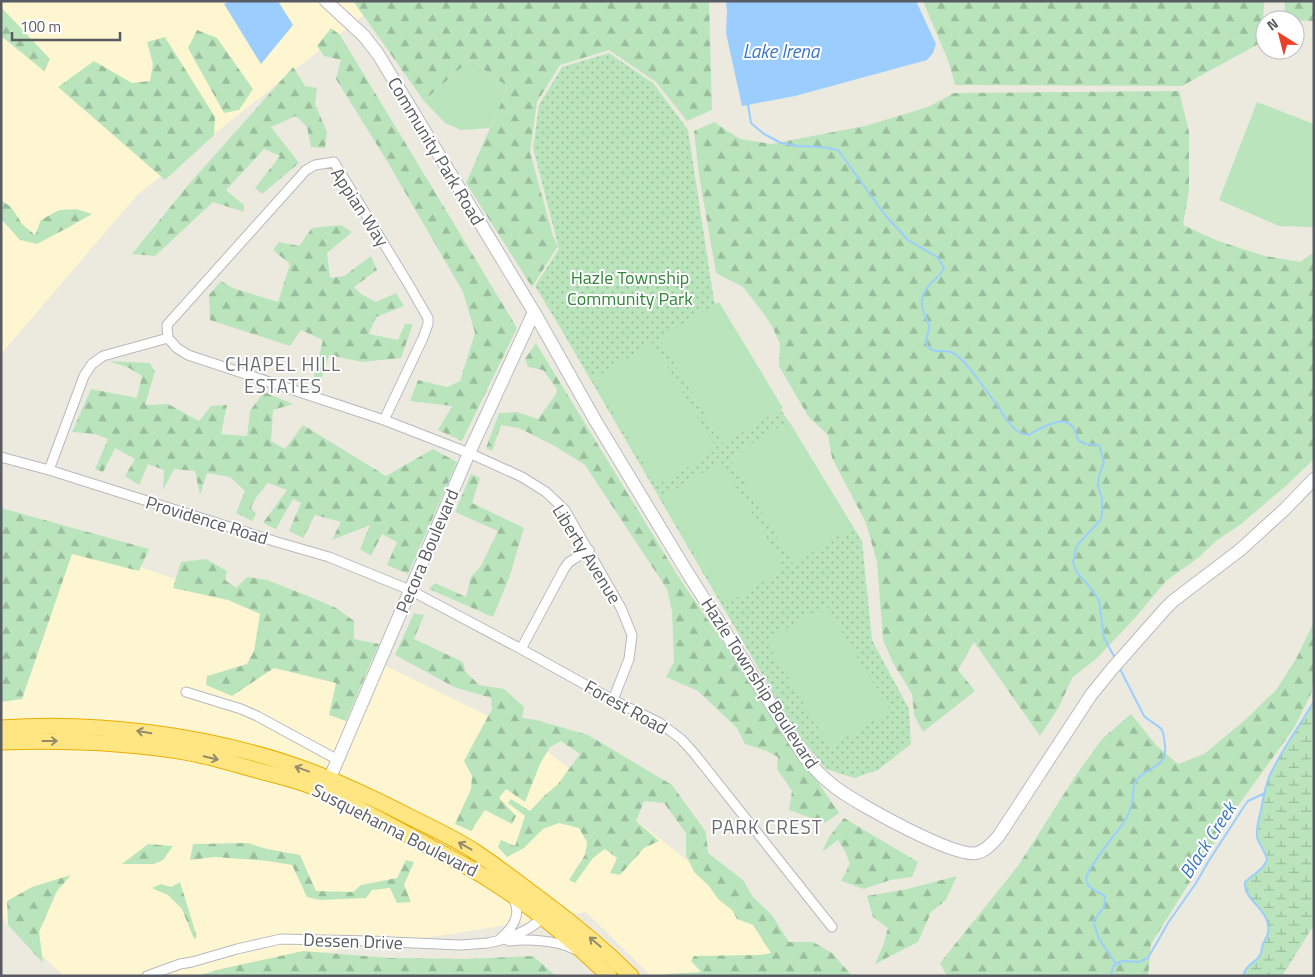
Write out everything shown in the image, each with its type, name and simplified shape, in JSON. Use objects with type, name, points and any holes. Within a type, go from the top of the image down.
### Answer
[{"type":"highway","name":"Susquehanna Boulevard","points":[[1,728],[65,726],[138,731],[256,754],[297,767],[327,785],[350,803],[548,913],[608,953],[631,976]]},
{"type":"highway","name":"Susquehanna Boulevard","points":[[1,742],[87,741],[190,753],[308,785],[327,785],[375,798],[472,850],[509,875],[609,976]]},
{"type":"street","name":"Community Park Road","points":[[326,1],[364,36],[378,54],[534,312]]},
{"type":"street","name":"Appian Way","points":[[168,338],[167,325],[306,170],[315,164],[334,162],[428,318],[423,338],[384,420]]},
{"type":"street","name":"Pecora Boulevard","points":[[327,785],[469,453],[534,312]]},
{"type":"street","name":"Hazle Township Boulevard","points":[[534,312],[595,420],[687,572],[811,765],[818,773],[865,807],[945,847],[966,853],[977,853],[984,850],[998,837],[1091,695],[1172,601],[1240,550],[1314,480]]},
{"type":"street","name":"Liberty Avenue","points":[[168,338],[177,348],[188,355],[384,420],[522,476],[546,492],[565,510],[621,608],[632,635],[629,659],[613,700]]},
{"type":"street","points":[[49,470],[84,376],[92,364],[104,356],[168,338]]},
{"type":"street","name":"Providence Road","points":[[1,457],[49,470],[330,557],[410,590]]},
{"type":"street","points":[[521,649],[564,569],[569,562],[588,550]]},
{"type":"street","name":"Forest Road","points":[[410,590],[613,700],[660,723],[681,739],[699,759],[832,927]]},
{"type":"street","points":[[186,692],[249,712],[338,760]]},
{"type":"street","points":[[496,942],[512,927],[517,915],[517,904],[510,893]]},
{"type":"street","name":"Dessen Drive","points":[[147,976],[180,964],[281,939],[460,945],[496,942],[528,929],[548,913]]},
{"type":"street","points":[[496,942],[522,939],[547,942],[570,947],[590,957]]},
{"type":"shaded area","points":[[1,1],[371,1],[374,7],[137,195],[1,354]]},
{"type":"shaded area","points":[[61,539],[299,623],[526,735],[755,913],[814,976],[651,976],[586,912],[458,933],[253,962],[219,976],[64,976],[1,917],[1,550]]},
{"type":"green space","points":[[353,1],[709,1],[712,110],[687,121],[656,82],[609,50],[560,65],[537,102],[530,152],[553,236],[558,246],[532,287],[466,183],[508,87],[470,60],[424,101]]},
{"type":"green space","points":[[923,1],[1264,1],[1264,10],[1255,10],[1255,46],[1182,86],[955,85],[949,63]]},
{"type":"green space","points":[[1285,1],[1314,1],[1314,21],[1305,21],[1305,10],[1285,10]]},
{"type":"green space","points":[[1,7],[50,59],[44,71],[1,36]]},
{"type":"green space","points":[[331,28],[340,35],[517,328],[462,441],[438,430],[452,406],[410,401],[418,380],[447,387],[460,381],[475,333],[463,292],[387,161],[336,79],[341,60],[324,56],[317,46]]},
{"type":"green space","points":[[197,30],[217,38],[253,89],[239,110],[224,113],[188,48]]},
{"type":"green space","points":[[165,37],[215,117],[214,135],[165,180],[58,87],[94,61],[132,83],[150,81],[153,64],[147,42]]},
{"type":"green space","name":"Hazle Township Community Park","points":[[609,53],[654,84],[688,130],[714,301],[862,541],[872,640],[909,709],[911,744],[878,770],[854,778],[826,769],[795,731],[535,286],[559,249],[533,148],[539,105],[562,67]]},
{"type":"green space","points":[[470,60],[508,87],[490,128],[461,130],[445,123],[424,101]]},
{"type":"green space","points":[[293,67],[305,86],[317,88],[315,104],[327,132],[325,148],[311,147],[307,127],[296,116],[271,127],[299,163],[262,194],[255,188],[280,156],[264,149],[226,190],[244,205],[244,212],[213,202],[155,256],[132,254],[189,184]]},
{"type":"green space","points":[[1179,91],[1189,132],[1189,190],[1183,225],[1218,241],[1265,256],[1300,262],[1314,252],[1314,459],[1241,524],[1216,541],[1198,558],[1166,581],[1135,618],[1097,658],[1072,678],[1059,707],[1040,736],[974,642],[958,670],[975,691],[923,732],[914,715],[912,694],[893,663],[883,640],[877,562],[866,523],[832,458],[828,435],[808,416],[779,366],[780,344],[764,314],[743,287],[716,273],[699,175],[694,131],[714,122],[740,139],[771,144],[865,126],[928,107],[954,93]]},
{"type":"green space","points":[[1257,102],[1314,124],[1314,225],[1312,227],[1279,226],[1219,200]]},
{"type":"green space","points":[[1,200],[11,207],[23,225],[35,235],[41,220],[59,210],[76,209],[92,214],[37,244],[20,240],[1,219]]},
{"type":"green space","points":[[341,225],[352,232],[327,253],[330,278],[344,276],[371,256],[377,270],[354,287],[361,294],[376,302],[396,293],[404,306],[376,317],[369,334],[398,340],[405,324],[413,324],[401,358],[362,362],[329,355],[321,380],[313,380],[323,340],[301,330],[290,346],[210,320],[209,295],[221,281],[233,288],[278,302],[290,264],[273,250],[279,242],[299,246],[312,228]]},
{"type":"green space","points":[[719,302],[783,408],[723,444],[659,338]]},
{"type":"green space","points":[[536,343],[678,576],[839,813],[825,823],[789,810],[792,791],[777,769],[778,757],[767,751],[745,744],[737,728],[698,691],[666,677],[674,662],[672,611],[667,589],[585,465],[553,445],[519,428],[501,425],[492,451],[486,448],[499,413],[517,412],[538,419],[556,394],[557,389],[543,370],[528,367],[525,359]]},
{"type":"green space","points":[[653,343],[717,449],[657,486],[593,379]]},
{"type":"green space","points":[[109,361],[150,363],[155,372],[145,405],[168,404],[199,421],[211,406],[227,405],[221,434],[247,436],[250,411],[264,392],[293,404],[273,410],[271,441],[285,449],[303,425],[386,476],[433,449],[457,462],[408,574],[387,565],[397,542],[382,534],[371,556],[360,549],[370,525],[332,540],[341,522],[315,515],[303,538],[289,531],[301,503],[293,499],[276,529],[263,523],[287,490],[268,483],[255,499],[251,508],[256,514],[252,521],[236,513],[245,491],[230,477],[207,473],[200,495],[195,471],[174,469],[163,490],[164,470],[148,464],[139,485],[125,476],[135,459],[115,448],[103,472],[95,469],[108,439],[95,434],[72,432],[91,389],[137,398],[142,376],[129,368]]},
{"type":"green space","points":[[789,421],[853,527],[793,564],[729,457]]},
{"type":"green space","points":[[721,462],[785,568],[725,605],[661,498]]},
{"type":"green space","points":[[471,474],[480,478],[472,503],[524,528],[509,578],[493,617],[429,589],[435,583],[466,597],[471,577],[481,566],[498,531],[455,512]]},
{"type":"green space","points":[[1,508],[149,549],[139,571],[72,554],[22,699],[1,702]]},
{"type":"green space","points":[[206,559],[227,571],[225,580],[236,588],[247,577],[267,580],[336,608],[354,621],[354,639],[379,644],[346,721],[329,715],[336,683],[274,668],[232,696],[206,685],[207,676],[247,664],[254,651],[260,614],[228,600],[173,588],[181,562]]},
{"type":"green space","points":[[826,605],[890,711],[830,747],[766,641]]},
{"type":"green space","points":[[414,613],[424,615],[414,639],[463,662],[465,671],[479,685],[504,689],[524,707],[522,718],[536,720],[588,735],[672,785],[706,832],[708,853],[743,880],[753,897],[772,915],[789,942],[813,942],[832,953],[852,976],[667,976],[665,974],[701,972],[691,961],[694,956],[759,955],[771,953],[753,925],[737,919],[732,910],[718,899],[709,886],[694,872],[686,855],[686,833],[664,803],[644,801],[636,821],[659,841],[644,848],[620,875],[610,873],[617,858],[605,849],[593,858],[575,883],[569,880],[585,855],[587,842],[579,828],[559,823],[543,829],[524,848],[507,857],[498,847],[501,840],[515,846],[525,816],[508,803],[511,799],[530,811],[558,784],[580,754],[561,741],[550,747],[540,764],[525,802],[506,789],[499,798],[516,816],[512,824],[485,810],[471,831],[455,824],[471,789],[472,776],[464,761],[492,709],[491,698],[454,687],[395,655]]},
{"type":"green space","points":[[1314,622],[1314,678],[1311,694],[1294,728],[1235,810],[1151,944],[1148,976],[947,976],[940,963],[1018,866],[1076,775],[1102,739],[1131,714],[1157,746],[1178,764],[1204,754],[1245,720],[1276,690],[1296,659]]},
{"type":"green space","points":[[1314,701],[1314,925],[1282,976],[1243,976],[1246,969],[1260,955],[1268,933],[1266,918],[1248,895],[1245,882],[1262,868],[1267,860],[1257,833],[1265,789],[1279,757]]},
{"type":"green space","points":[[844,818],[918,862],[912,877],[890,880],[864,889],[841,881],[850,864],[838,840],[822,852],[829,837]]},
{"type":"green space","points":[[248,843],[267,849],[300,855],[316,891],[353,892],[361,885],[397,878],[406,860],[414,862],[404,885],[411,902],[397,903],[390,888],[372,890],[366,898],[320,900],[307,897],[292,865],[215,857],[190,860],[193,844]]},
{"type":"green space","points":[[148,844],[173,846],[163,860],[154,864],[122,864]]},
{"type":"green space","points":[[71,875],[57,891],[39,932],[43,963],[8,925],[7,901],[32,887]]},
{"type":"green space","points":[[957,876],[946,900],[931,912],[918,942],[875,964],[888,928],[873,917],[867,896],[907,889]]},
{"type":"green space","points":[[180,882],[197,937],[194,939],[182,909],[168,895],[152,888],[161,884],[171,887]]},
{"type":"green space","points":[[303,951],[390,958],[468,959],[533,956],[556,976],[197,976]]},
{"type":"water","points":[[229,1],[278,1],[293,25],[261,64],[224,4]]},
{"type":"water","name":"Lake Irena","points":[[726,1],[916,1],[936,44],[933,53],[927,60],[795,96],[742,106],[726,33]]},
{"type":"waterway","points":[[749,103],[751,123],[764,134],[781,143],[838,150],[885,215],[908,240],[937,257],[944,267],[939,276],[927,287],[922,298],[922,308],[929,326],[926,340],[931,350],[951,352],[960,357],[990,395],[1008,422],[1018,432],[1028,435],[1050,424],[1062,422],[1072,426],[1079,441],[1086,444],[1099,445],[1104,462],[1098,486],[1102,499],[1101,519],[1079,543],[1073,562],[1076,571],[1099,600],[1104,638],[1115,658]]},
{"type":"waterway","points":[[1116,964],[1099,939],[1093,921],[1104,907],[1105,896],[1088,885],[1087,874],[1127,816],[1136,781],[1140,776],[1160,763],[1165,753],[1162,730],[1144,716],[1119,667]]},
{"type":"waterway","points":[[1243,976],[1246,969],[1260,955],[1268,933],[1266,918],[1248,895],[1245,882],[1262,868],[1267,860],[1257,833],[1265,789],[1279,757],[1314,701]]},
{"type":"waterway","name":"Black Creek","points":[[1111,976],[1113,967],[1122,961],[1139,962],[1148,958],[1168,923],[1196,883],[1245,805],[1248,801],[1265,793]]},
{"type":"district","name":"CHAPEL HILL ESTATES","points":[[283,374]]},
{"type":"district","name":"PARK CREST","points":[[767,826]]}]
